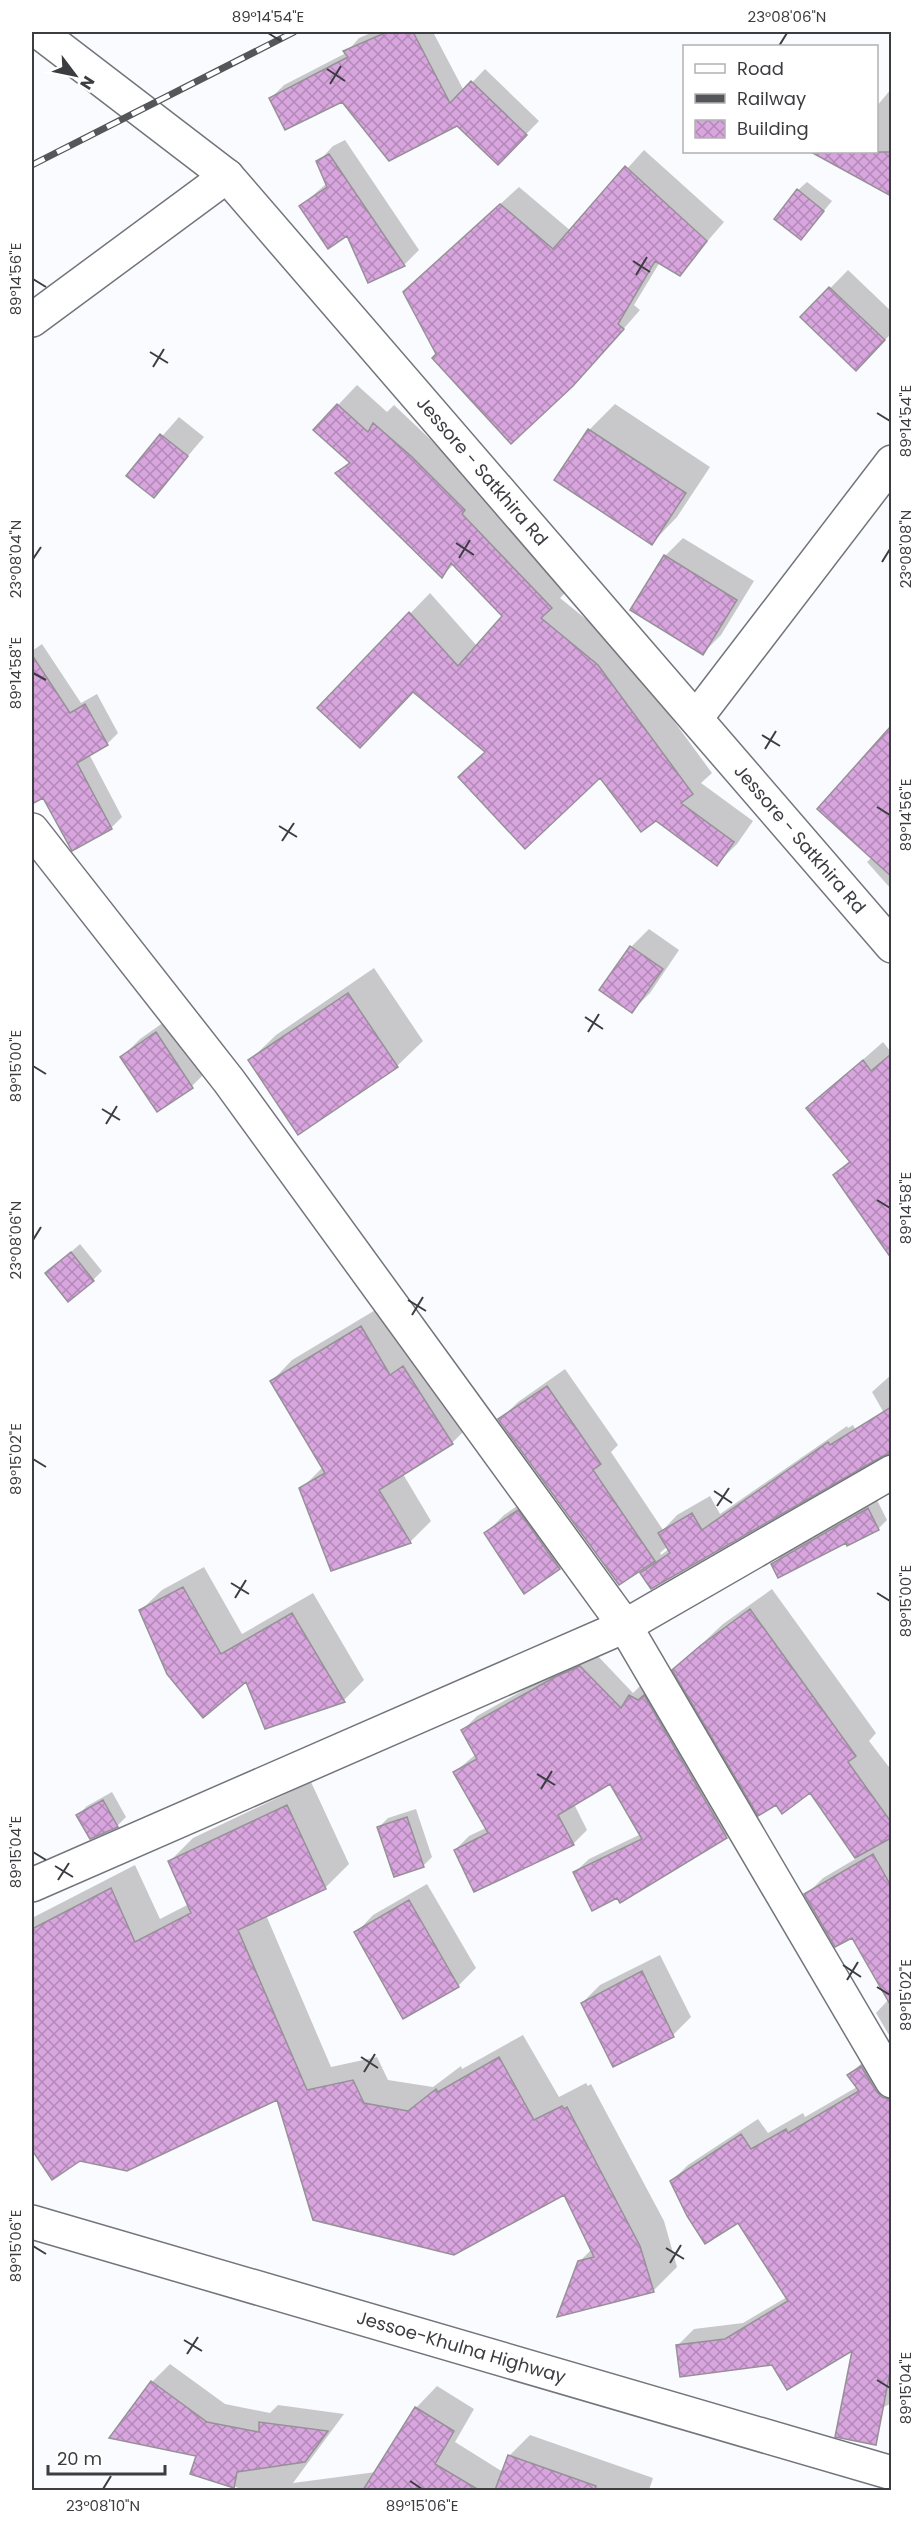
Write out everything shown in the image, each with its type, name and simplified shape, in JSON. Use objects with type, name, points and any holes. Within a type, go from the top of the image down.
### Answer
[{"type":"main road","name":"Jessore - Satkhira Rd","points":[[55,35],[227,176],[891,946]]},
{"type":"main road","points":[[32,320],[227,176]]},
{"type":"main road","points":[[696,718],[891,462]]},
{"type":"main road","points":[[32,830],[229,1081],[625,1626],[891,2081]]},
{"type":"main road","points":[[32,1885],[625,1626],[891,1472]]},
{"type":"main road","name":"Jessoe-Khulna Highway","points":[[32,2222],[891,2473]]},
{"type":"building","points":[[387,32],[413,32],[450,103],[471,81],[527,135],[498,165],[457,126],[389,161],[342,102],[285,130],[269,98],[348,57],[343,51]]},
{"type":"building","points":[[891,152],[891,196],[813,153]]},
{"type":"building","points":[[329,154],[405,266],[368,283],[347,236],[328,249],[299,206],[327,187],[316,161]]},
{"type":"building","points":[[625,166],[707,241],[680,276],[655,261],[618,324],[624,329],[573,386],[511,444],[432,358],[436,354],[403,292],[500,204],[553,249]]},
{"type":"building","points":[[797,189],[824,211],[801,240],[774,219]]},
{"type":"building","points":[[829,287],[885,340],[856,371],[800,317]]},
{"type":"building","points":[[337,404],[368,432],[373,423],[411,456],[465,510],[462,514],[552,608],[541,618],[598,665],[693,794],[681,803],[734,842],[717,866],[656,821],[641,832],[600,778],[525,849],[458,777],[485,752],[413,692],[360,748],[317,708],[409,612],[458,666],[502,616],[451,563],[442,578],[335,473],[350,463],[313,430]]},
{"type":"building","points":[[588,429],[686,493],[652,545],[554,480]]},
{"type":"building","points":[[160,434],[188,456],[154,498],[126,476]]},
{"type":"building","points":[[664,555],[737,600],[703,655],[630,610]]},
{"type":"building","points":[[32,655],[70,713],[85,704],[108,745],[77,763],[112,829],[72,851],[43,798],[32,804]]},
{"type":"building","points":[[891,726],[891,876],[817,809]]},
{"type":"building","points":[[630,946],[663,969],[632,1013],[599,990]]},
{"type":"building","points":[[348,993],[398,1067],[298,1135],[248,1060]]},
{"type":"building","points":[[156,1032],[193,1088],[157,1112],[120,1057]]},
{"type":"building","points":[[891,1054],[891,1258],[833,1175],[850,1162],[806,1108],[863,1060],[871,1071]]},
{"type":"building","points":[[71,1252],[94,1281],[68,1302],[45,1273]]},
{"type":"building","points":[[361,1326],[390,1375],[403,1366],[453,1444],[379,1490],[411,1543],[331,1571],[299,1488],[325,1473],[270,1381]]},
{"type":"building","points":[[547,1386],[601,1464],[593,1470],[655,1561],[619,1585],[498,1419]]},
{"type":"building","points":[[891,1407],[891,1453],[651,1589],[640,1573],[670,1553],[658,1533],[692,1513],[702,1530],[828,1442],[830,1445]]},
{"type":"building","points":[[868,1508],[879,1530],[847,1546],[846,1543],[778,1578],[771,1564]]},
{"type":"building","points":[[518,1510],[560,1569],[524,1594],[484,1533]]},
{"type":"building","points":[[183,1587],[221,1654],[292,1613],[345,1702],[265,1729],[246,1682],[203,1718],[167,1674],[139,1610]]},
{"type":"building","points":[[750,1609],[856,1756],[848,1762],[891,1822],[891,1838],[855,1858],[810,1793],[782,1814],[776,1805],[758,1816],[672,1670]]},
{"type":"building","points":[[580,1666],[621,1708],[629,1695],[638,1700],[644,1695],[727,1838],[620,1903],[617,1898],[592,1911],[573,1872],[642,1839],[610,1784],[558,1815],[574,1845],[474,1892],[454,1850],[488,1833],[453,1772],[477,1759],[461,1730],[553,1678]]},
{"type":"building","points":[[103,1800],[118,1827],[90,1839],[76,1815]]},
{"type":"building","points":[[287,1805],[326,1889],[238,1930],[307,2090],[353,2080],[364,2103],[408,2111],[436,2089],[438,2092],[499,2057],[534,2120],[562,2106],[564,2109],[567,2107],[640,2246],[654,2292],[557,2317],[578,2261],[594,2257],[564,2195],[454,2255],[313,2220],[277,2100],[127,2171],[80,2161],[52,2180],[32,2150],[32,1929],[111,1888],[135,1942],[191,1913],[168,1861]]},
{"type":"building","points":[[407,1817],[424,1867],[394,1877],[377,1827]]},
{"type":"building","points":[[873,1854],[891,1886],[891,2006],[852,1938],[835,1947],[804,1894]]},
{"type":"building","points":[[409,1900],[459,1987],[403,2019],[354,1932]]},
{"type":"building","points":[[642,1971],[674,2037],[613,2067],[581,2003]]},
{"type":"building","points":[[861,2066],[876,2091],[882,2097],[891,2100],[891,2367],[876,2445],[835,2437],[852,2351],[787,2390],[772,2365],[680,2377],[676,2345],[725,2339],[788,2301],[738,2223],[705,2244],[687,2216],[670,2181],[741,2134],[751,2149],[786,2129],[788,2133],[859,2091],[847,2075]]},
{"type":"building","points":[[151,2381],[207,2422],[259,2432],[259,2422],[328,2431],[305,2462],[237,2472],[234,2488],[190,2474],[196,2456],[109,2438]]},
{"type":"building","points":[[415,2407],[454,2431],[435,2464],[479,2490],[363,2490]]},
{"type":"building","points":[[508,2455],[596,2486],[595,2490],[495,2490]]},
{"type":"railway","points":[[32,165],[294,32]]}]
